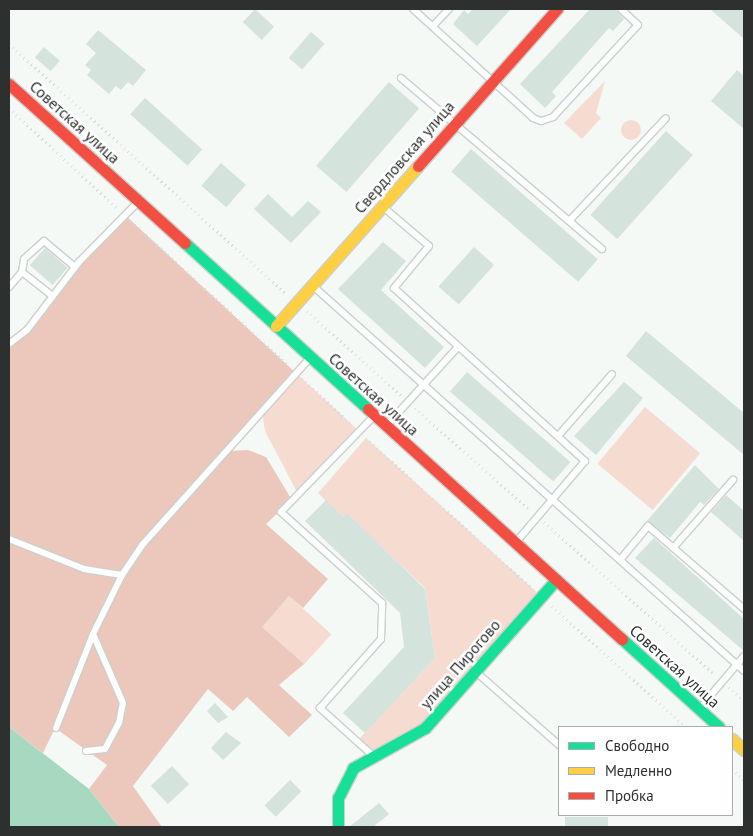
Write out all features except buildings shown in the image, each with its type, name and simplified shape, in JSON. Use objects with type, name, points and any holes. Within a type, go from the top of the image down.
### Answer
[{"type":"main road","name":"Свердловская улица","points":[[276,326],[557,9]]},
{"type":"main road","name":"Советская улица","points":[[9,84],[718,726]]},
{"type":"main road","name":"улица Пирогово","points":[[338,827],[338,798],[344,780],[353,768],[371,754],[425,728],[556,580]]},
{"type":"main road","points":[[733,740],[744,750]]},
{"type":"lane","points":[[413,9],[533,118],[541,121],[553,117],[638,25],[621,9]]},
{"type":"lane","points":[[433,26],[449,9]]},
{"type":"lane","points":[[401,78],[602,249]]},
{"type":"lane","points":[[569,221],[666,118]]},
{"type":"lane","points":[[9,344],[27,330],[51,295],[75,267],[138,202]]},
{"type":"lane","points":[[382,206],[429,246],[394,288],[585,461],[515,543]]},
{"type":"lane","points":[[9,287],[22,272],[24,259],[44,241],[75,267]]},
{"type":"lane","points":[[22,272],[51,295]]},
{"type":"lane","points":[[312,286],[744,671]]},
{"type":"lane","points":[[386,426],[458,347]]},
{"type":"lane","points":[[56,728],[93,634],[122,575],[143,544],[310,358]]},
{"type":"lane","points":[[558,436],[612,374]]},
{"type":"lane","points":[[371,754],[320,708],[381,639],[382,604],[281,512],[374,416]]},
{"type":"lane","points":[[673,548],[733,480]]},
{"type":"lane","points":[[620,560],[648,526],[744,609]]},
{"type":"lane","points":[[9,539],[84,569],[122,575]]},
{"type":"lane","points":[[86,752],[105,749],[119,723],[122,703],[93,634]]},
{"type":"lane","points":[[699,709],[744,656]]},
{"type":"lane","points":[[476,672],[558,744]]},
{"type":"path","points":[[9,44],[532,512]]},
{"type":"path","points":[[9,108],[359,431],[685,726]]},
{"type":"path","points":[[539,518],[744,701]]},
{"type":"path","points":[[733,770],[744,780]]},
{"type":"shaded area","points":[[605,81],[596,113],[601,118],[582,139],[564,123]]},
{"type":"shaded area","points":[[627,120],[635,120],[641,126],[641,134],[635,140],[627,140],[621,134],[621,126]]},
{"type":"shaded area","points":[[125,215],[296,373],[227,451],[248,450],[266,457],[292,500],[266,524],[328,579],[303,608],[289,596],[262,627],[304,664],[279,685],[312,715],[289,737],[247,697],[233,711],[208,689],[133,786],[162,827],[119,827],[89,789],[107,765],[55,728],[43,753],[9,727],[9,344],[27,330],[46,301]]},
{"type":"shaded area","points":[[296,373],[359,431],[298,494],[265,431],[262,411]]},
{"type":"shaded area","points":[[645,407],[700,453],[653,510],[597,464]]},
{"type":"shaded area","points":[[366,438],[541,596],[443,711],[371,754],[357,741],[435,658],[425,588],[347,514],[343,517],[318,493]]},
{"type":"shaded area","points":[[289,596],[331,634],[304,665],[262,626]]},
{"type":"shaded area","points":[[9,727],[89,789],[119,827],[9,827]]},
{"type":"traffic: fast","points":[[185,243],[368,409]]},
{"type":"traffic: fast","points":[[338,827],[338,798],[353,768],[425,728],[556,580]]},
{"type":"traffic: fast","points":[[622,639],[718,726]]},
{"type":"traffic: slow","points":[[276,326],[418,166]]},
{"type":"traffic: slow","points":[[733,740],[744,750]]},
{"type":"traffic: jam","points":[[418,166],[557,9]]},
{"type":"traffic: jam","points":[[9,84],[185,243]]},
{"type":"traffic: jam","points":[[368,409],[622,639]]}]
